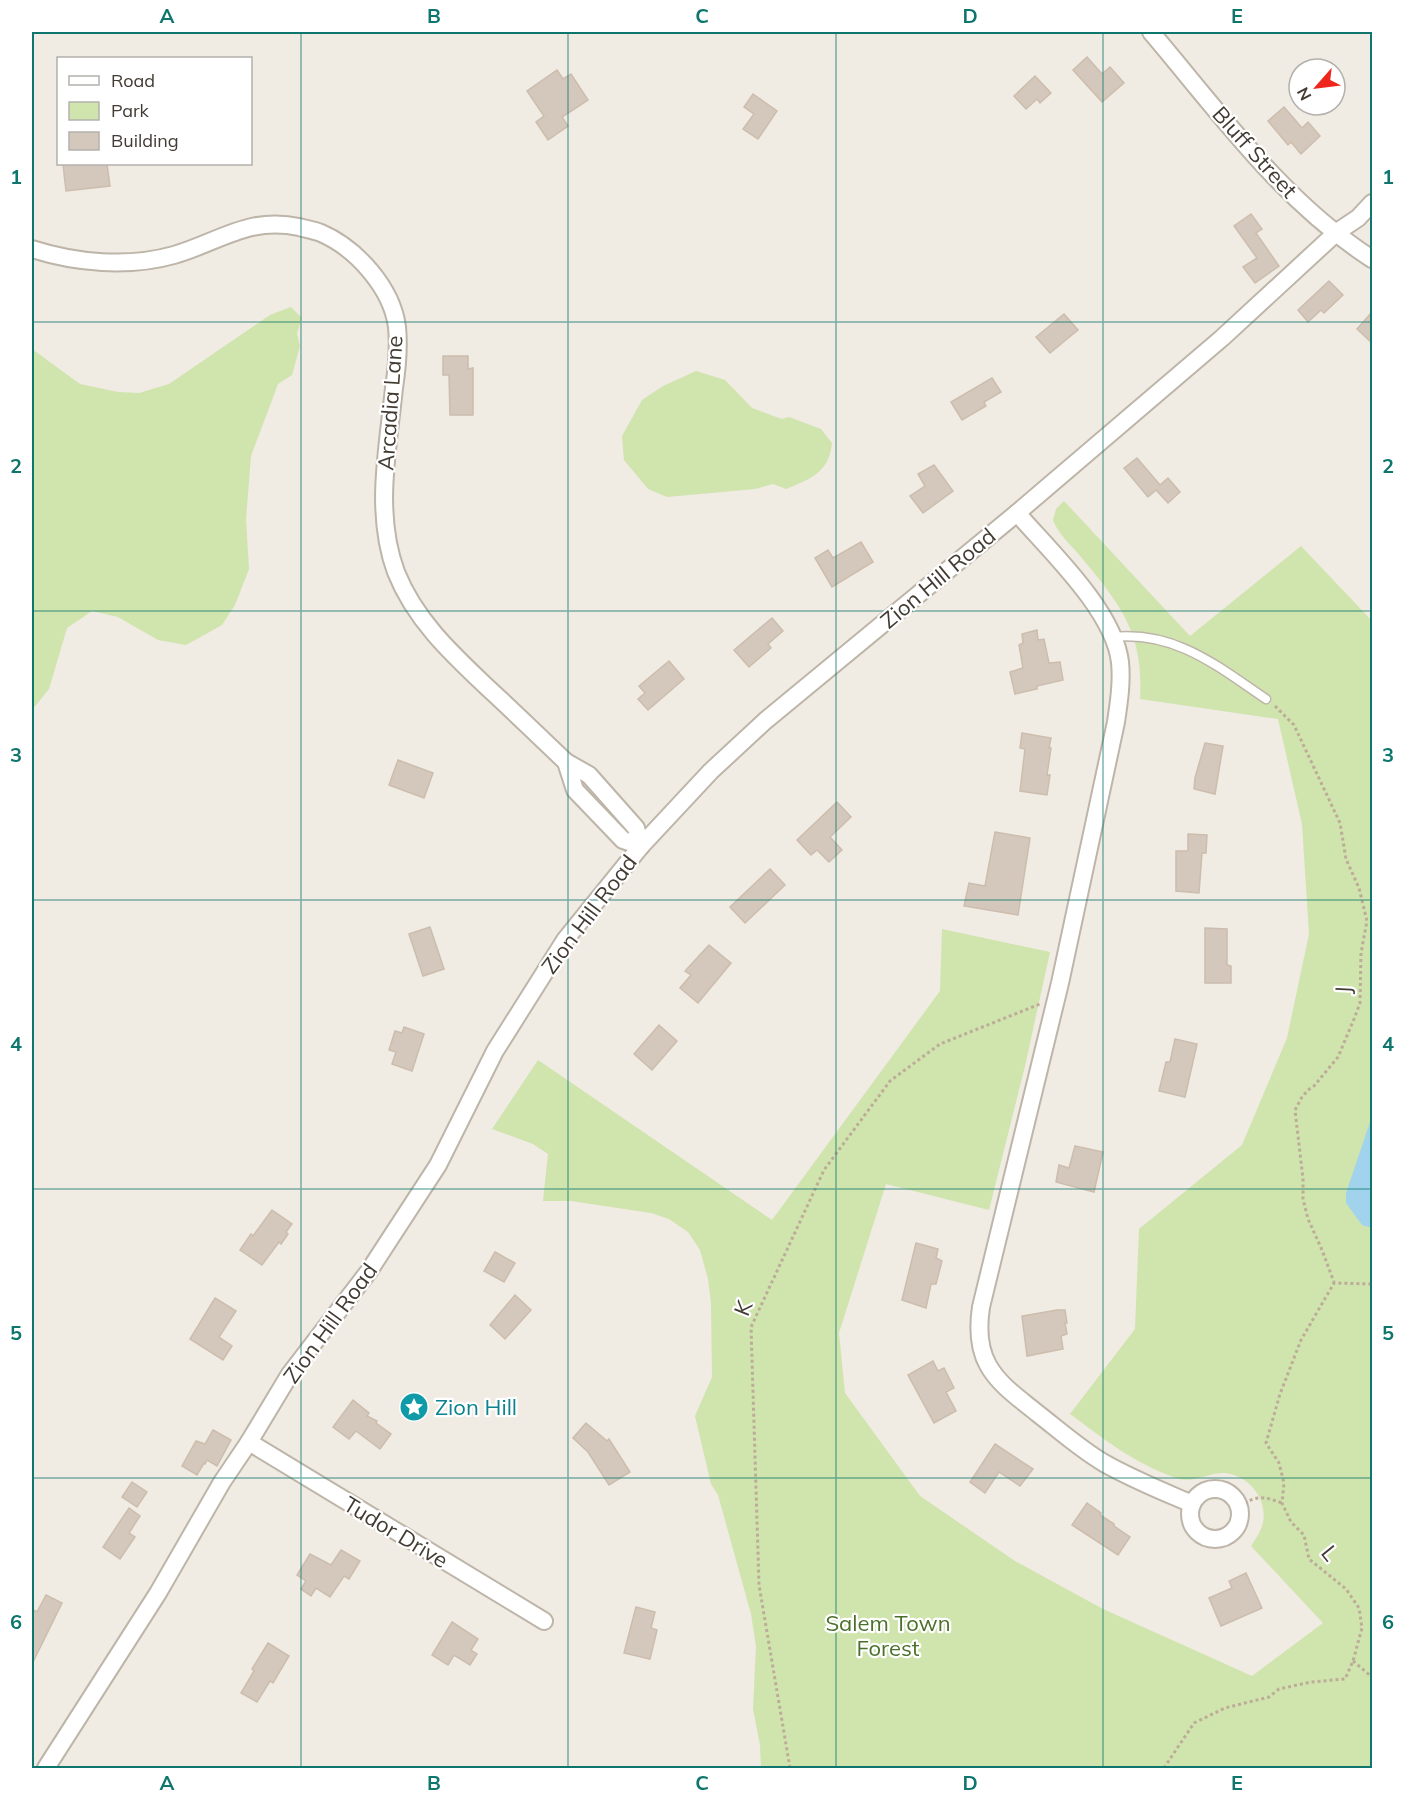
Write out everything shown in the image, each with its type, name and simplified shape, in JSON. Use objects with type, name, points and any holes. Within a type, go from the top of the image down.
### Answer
[{"type":"street","name":"Bluff Street","points":[[1151,32],[1262,163],[1305,208],[1372,259]]},
{"type":"street","name":"Zion Hill Road","points":[[46,1768],[158,1593],[222,1482],[290,1374],[369,1271],[438,1165],[495,1051],[565,940],[641,846],[711,771],[744,740],[1017,513],[1222,338],[1337,232],[1358,218],[1372,203]]},
{"type":"street","name":"Arcadia Lane","points":[[32,249],[84,261],[130,262],[174,255],[250,226],[271,223],[320,232],[343,245],[361,261],[378,279],[397,326],[398,360],[384,486],[384,518],[397,573],[422,619],[441,643],[566,762],[589,775],[636,828],[641,846]]},
{"type":"street","points":[[1017,513],[1083,589],[1104,618],[1113,637],[1119,662],[1120,689],[1116,722],[1057,997],[981,1307],[980,1344],[996,1377],[1015,1396],[1083,1449],[1134,1480],[1192,1504]]},
{"type":"street","name":"Tudor Drive","points":[[249,1442],[544,1621]]},
{"type":"street","points":[[1221,1489],[1229,1493],[1239,1506],[1241,1515],[1235,1530],[1222,1539],[1214,1540],[1199,1534],[1190,1520],[1192,1504],[1204,1491],[1221,1489]]},
{"type":"lane","points":[[1113,637],[1145,636],[1167,641],[1205,657],[1266,699]]},
{"type":"path","name":"J","points":[[1266,699],[1294,725],[1340,823],[1346,859],[1359,888],[1367,921],[1361,953],[1360,1003],[1338,1057],[1314,1086],[1308,1089],[1295,1110],[1303,1199],[1308,1220],[1334,1283]]},
{"type":"path","name":"K","points":[[790,1768],[759,1585],[751,1326],[824,1170],[890,1081],[940,1044],[1057,997]]},
{"type":"path","points":[[1239,1506],[1255,1497],[1282,1503],[1284,1483],[1279,1463],[1266,1443],[1287,1374],[1301,1340],[1334,1283],[1372,1284]]},
{"type":"path","name":"L","points":[[1164,1768],[1194,1723],[1225,1708],[1269,1697],[1279,1689],[1311,1682],[1345,1679],[1353,1661],[1362,1628],[1359,1608],[1346,1589],[1309,1559],[1304,1535],[1291,1522],[1282,1503]]},
{"type":"path","points":[[1353,1661],[1372,1677]]},
{"type":"green space","points":[[291,307],[302,318],[297,333],[300,346],[292,375],[278,384],[251,456],[246,519],[249,569],[235,605],[222,625],[186,645],[158,640],[118,617],[92,611],[67,628],[49,689],[32,710],[32,349],[80,384],[118,392],[139,393],[169,384],[270,315]]},
{"type":"green space","points":[[696,371],[725,380],[752,408],[782,419],[789,417],[821,429],[832,443],[827,461],[822,468],[810,478],[786,489],[773,484],[755,489],[667,497],[648,489],[624,460],[622,436],[642,400],[663,386]]},
{"type":"green space","name":"Salem Town Forest","points":[[1064,501],[1190,636],[1301,546],[1372,621],[1372,1768],[761,1768],[760,1745],[753,1709],[756,1646],[751,1614],[718,1495],[711,1484],[695,1416],[712,1377],[711,1303],[708,1279],[700,1250],[688,1232],[669,1219],[651,1213],[571,1201],[543,1201],[548,1154],[533,1144],[492,1129],[538,1060],[772,1220],[940,991],[942,929],[1050,952],[1025,1066],[989,1210],[886,1184],[839,1333],[845,1393],[920,1496],[1015,1561],[1103,1609],[1252,1676],[1323,1623],[1251,1546],[1261,1529],[1264,1513],[1259,1497],[1248,1483],[1225,1473],[1188,1480],[1176,1478],[1133,1458],[1070,1414],[1135,1329],[1139,1229],[1242,1145],[1287,1038],[1309,934],[1302,824],[1278,719],[1140,699],[1138,656],[1127,622],[1108,590],[1062,535],[1053,520],[1056,509]]},
{"type":"water","points":[[1372,1116],[1372,1228],[1362,1225],[1346,1203],[1346,1193]]},
{"type":"building","points":[[1087,57],[1102,74],[1110,67],[1124,83],[1102,102],[1073,70]]},
{"type":"building","points":[[557,70],[563,79],[571,74],[588,100],[562,117],[568,126],[548,140],[536,122],[544,116],[527,91]]},
{"type":"building","points":[[1035,76],[1051,93],[1040,103],[1037,99],[1026,109],[1014,96]]},
{"type":"building","points":[[753,94],[777,111],[758,139],[743,129],[754,114],[744,107]]},
{"type":"building","points":[[1284,107],[1287,110],[1287,117],[1293,117],[1302,128],[1308,122],[1320,136],[1301,154],[1291,142],[1288,145],[1268,121]]},
{"type":"building","points":[[63,165],[107,165],[110,186],[66,191]]},
{"type":"building","points":[[1251,214],[1262,229],[1256,233],[1279,266],[1255,283],[1243,267],[1257,258],[1234,226]]},
{"type":"building","points":[[1329,281],[1343,295],[1324,313],[1321,310],[1308,322],[1298,310]]},
{"type":"building","points":[[1372,312],[1372,343],[1357,329]]},
{"type":"building","points":[[1064,314],[1078,330],[1050,353],[1036,337]]},
{"type":"building","points":[[443,356],[468,356],[468,369],[473,368],[473,415],[450,415],[449,375],[443,375]]},
{"type":"building","points":[[992,378],[1001,392],[984,402],[986,406],[962,420],[951,402]]},
{"type":"building","points":[[1137,458],[1160,485],[1168,478],[1180,492],[1168,503],[1156,490],[1148,497],[1124,468]]},
{"type":"building","points":[[934,465],[953,491],[923,513],[910,496],[925,486],[918,474]]},
{"type":"building","points":[[861,542],[873,562],[832,587],[815,558],[828,550],[833,558]]},
{"type":"building","points":[[772,618],[783,631],[768,644],[771,648],[749,667],[734,650]]},
{"type":"building","points":[[1037,630],[1038,640],[1044,639],[1049,663],[1060,662],[1063,680],[1015,694],[1010,672],[1023,668],[1019,645],[1023,643],[1022,634]]},
{"type":"building","points":[[669,661],[684,679],[648,710],[638,699],[645,693],[639,686]]},
{"type":"building","points":[[1022,733],[1051,738],[1047,795],[1020,791],[1025,749],[1020,748]]},
{"type":"building","points":[[1205,743],[1223,746],[1215,794],[1194,789]]},
{"type":"building","points":[[398,760],[433,773],[424,798],[389,785]]},
{"type":"building","points":[[837,802],[851,817],[830,837],[842,850],[829,862],[817,850],[811,855],[797,840]]},
{"type":"building","points":[[995,832],[1030,838],[1018,915],[964,906],[969,883],[985,886]]},
{"type":"building","points":[[1188,834],[1207,835],[1206,853],[1202,853],[1199,893],[1176,891],[1176,851],[1188,851]]},
{"type":"building","points":[[770,869],[785,885],[745,923],[730,907]]},
{"type":"building","points":[[430,927],[444,969],[423,976],[409,934]]},
{"type":"building","points":[[1205,928],[1227,929],[1227,965],[1231,966],[1231,983],[1205,983]]},
{"type":"building","points":[[709,945],[731,963],[698,1003],[680,988],[691,975],[685,971]]},
{"type":"building","points":[[659,1025],[677,1041],[652,1070],[634,1054]]},
{"type":"building","points":[[404,1027],[424,1034],[412,1071],[392,1064],[396,1052],[389,1050],[395,1031],[402,1033]]},
{"type":"building","points":[[1175,1039],[1197,1044],[1185,1097],[1159,1091],[1166,1062],[1170,1062]]},
{"type":"building","points":[[1075,1146],[1103,1152],[1094,1192],[1056,1182],[1059,1165],[1069,1168]]},
{"type":"building","points":[[272,1210],[292,1224],[281,1244],[279,1242],[262,1265],[240,1250]]},
{"type":"building","points":[[916,1243],[938,1249],[936,1258],[942,1261],[936,1284],[931,1284],[926,1308],[902,1300]]},
{"type":"building","points":[[495,1252],[515,1263],[504,1282],[484,1271]]},
{"type":"building","points":[[515,1295],[531,1310],[505,1339],[490,1325]]},
{"type":"building","points":[[215,1298],[236,1311],[219,1337],[232,1346],[223,1360],[190,1339]]},
{"type":"building","points":[[1065,1310],[1067,1323],[1065,1323],[1067,1334],[1061,1336],[1063,1349],[1027,1356],[1022,1316]]},
{"type":"building","points":[[933,1361],[938,1371],[944,1368],[954,1388],[946,1392],[956,1411],[934,1423],[908,1375]]},
{"type":"building","points":[[353,1400],[369,1413],[367,1416],[377,1421],[376,1423],[391,1434],[380,1449],[356,1431],[349,1439],[333,1427]]},
{"type":"building","points":[[586,1423],[607,1441],[609,1439],[630,1472],[609,1485],[588,1452],[573,1438]]},
{"type":"building","points":[[213,1430],[231,1440],[217,1466],[207,1460],[197,1475],[182,1466],[196,1441],[205,1444]]},
{"type":"building","points":[[995,1444],[1033,1469],[1020,1486],[999,1472],[985,1493],[970,1482]]},
{"type":"building","points":[[132,1482],[147,1492],[137,1507],[122,1497]]},
{"type":"building","points":[[1087,1503],[1130,1537],[1118,1555],[1072,1525]]},
{"type":"building","points":[[129,1508],[140,1516],[129,1533],[135,1537],[120,1559],[103,1547]]},
{"type":"building","points":[[341,1550],[360,1561],[349,1579],[344,1576],[330,1597],[316,1588],[311,1596],[301,1589],[306,1581],[297,1575],[310,1554],[331,1565]]},
{"type":"building","points":[[1246,1573],[1262,1608],[1221,1626],[1209,1598],[1232,1588],[1229,1581]]},
{"type":"building","points":[[46,1595],[62,1603],[32,1664],[32,1609],[37,1612]]},
{"type":"building","points":[[636,1607],[655,1612],[651,1628],[657,1630],[650,1659],[624,1653]]},
{"type":"building","points":[[452,1622],[478,1639],[471,1650],[477,1654],[470,1665],[454,1655],[448,1665],[432,1655]]},
{"type":"building","points":[[268,1643],[289,1656],[273,1683],[270,1681],[257,1702],[241,1693]]},
{"type":"place","name":"Zion Hill","points":[[414,1407]]}]
